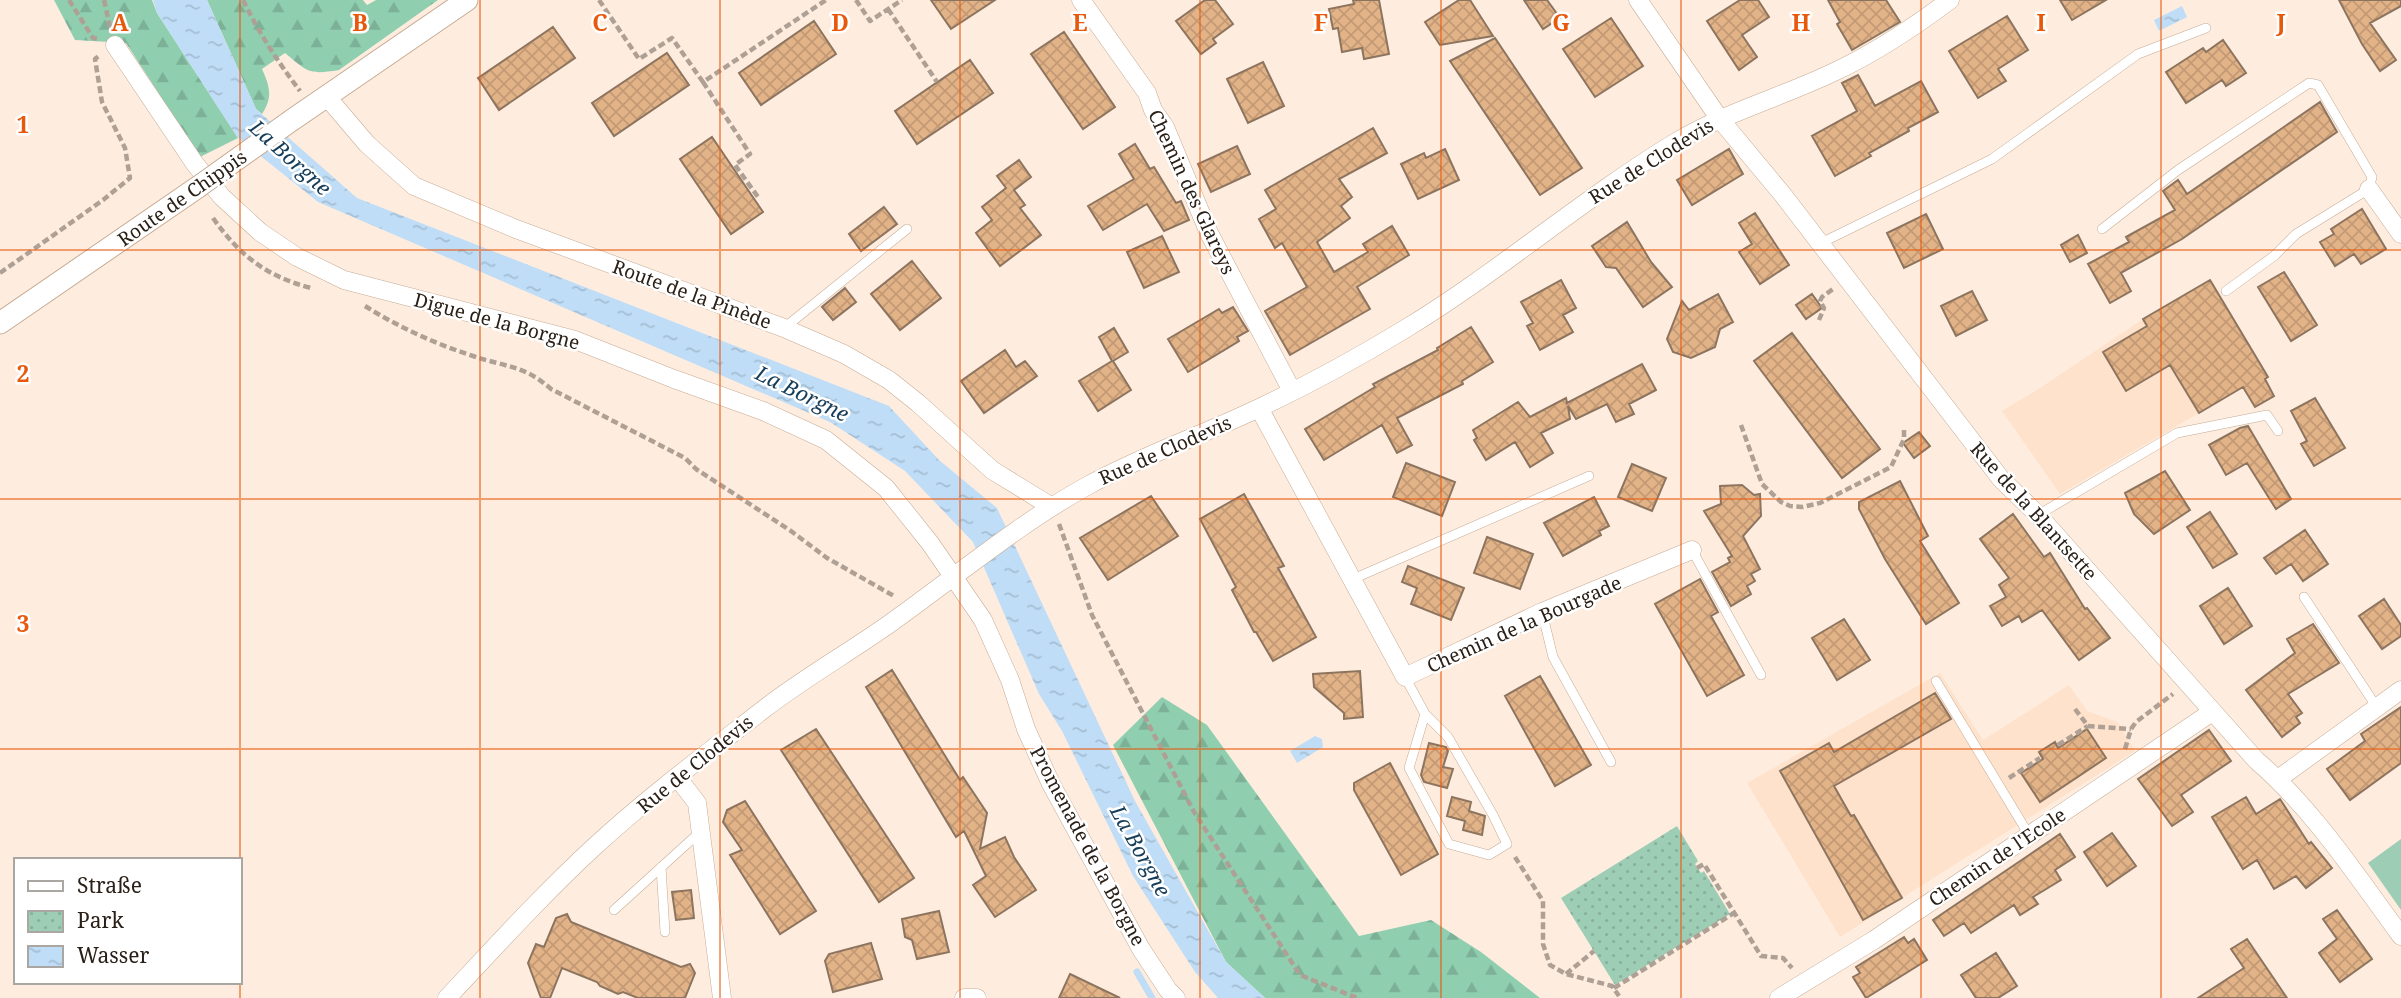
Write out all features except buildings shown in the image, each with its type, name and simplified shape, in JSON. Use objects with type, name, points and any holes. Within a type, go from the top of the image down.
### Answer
[{"type":"street","name":"Route de Chippis","points":[[0,323],[467,0]]},
{"type":"street","name":"Chemin des Glareys","points":[[1081,0],[1147,93],[1153,110],[1165,127],[1209,233],[1292,391]]},
{"type":"street","name":"Rue de la Blantsette","points":[[1638,0],[1719,118],[1821,243],[2001,479],[2038,515],[2256,760],[2278,779],[2335,845],[2401,936]]},
{"type":"street","name":"Rue de Clodevis","points":[[447,998],[547,892],[596,845],[677,777],[768,706],[913,607],[1052,507],[1122,467],[1259,408],[1406,328],[1490,273],[1628,172],[1719,118],[1767,102],[1837,71],[1919,24],[1950,0]]},
{"type":"street","name":"Digue de la Borgne","points":[[115,45],[195,164],[222,197],[260,232],[297,257],[344,280],[575,340],[763,411],[826,440],[886,488],[957,575]]},
{"type":"street","name":"Route de la Pinède","points":[[320,102],[414,186],[516,229],[784,328],[844,354],[889,380],[992,470],[1052,507]]},
{"type":"street","points":[[2369,189],[2401,234]]},
{"type":"street","name":"Chemin de la Bourgade","points":[[1259,408],[1405,677],[1542,612],[1692,550]]},
{"type":"street","name":"Promenade de la Borgne","points":[[957,575],[983,620],[1010,680],[1027,729],[1051,784],[1141,948],[1176,998]]},
{"type":"street","points":[[2278,779],[2401,690]]},
{"type":"street","name":"Chemin de l'Ecole","points":[[1779,998],[1874,940],[2212,712]]},
{"type":"street","points":[[677,777],[697,803],[722,998]]},
{"type":"street","points":[[964,998],[977,998]]},
{"type":"lane","points":[[1821,243],[1992,159],[2138,54],[2206,28]]},
{"type":"lane","points":[[2102,229],[2178,170],[2309,83],[2318,85],[2372,177],[2369,189],[2296,234],[2274,256],[2226,291]]},
{"type":"lane","points":[[784,328],[908,229]]},
{"type":"lane","points":[[2038,515],[2177,433],[2267,415],[2278,431]]},
{"type":"lane","points":[[1353,579],[1589,476]]},
{"type":"lane","points":[[1692,550],[1760,675]]},
{"type":"lane","points":[[2304,597],[2376,706]]},
{"type":"lane","points":[[1542,612],[1553,657],[1611,762]]},
{"type":"lane","points":[[1405,677],[1424,714],[1448,737],[1507,844],[1489,855],[1449,844],[1409,768],[1424,714]]},
{"type":"lane","points":[[1936,681],[2029,835]]},
{"type":"lane","points":[[614,909],[700,832]]},
{"type":"lane","points":[[661,867],[665,932]]},
{"type":"path","points":[[69,0],[93,38],[115,45]]},
{"type":"path","points":[[104,0],[115,45]]},
{"type":"path","points":[[243,0],[256,28],[274,55],[320,102]]},
{"type":"path","points":[[599,0],[639,59],[672,38],[750,154],[735,165],[758,197]]},
{"type":"path","points":[[703,82],[826,0]]},
{"type":"path","points":[[856,0],[870,21],[902,0]]},
{"type":"path","points":[[888,9],[937,82]]},
{"type":"path","points":[[0,273],[130,178],[125,148],[102,102],[96,74],[95,59],[115,45]]},
{"type":"path","points":[[196,188],[223,232],[255,264],[290,282],[319,290]]},
{"type":"path","points":[[1819,320],[1824,308],[1820,301],[1822,297],[1847,277]]},
{"type":"path","points":[[363,305],[405,329],[474,357],[537,376],[551,388],[685,458],[696,469],[791,531],[827,558],[913,607]]},
{"type":"path","points":[[1741,425],[1762,484],[1781,502],[1802,507],[1820,503],[1891,467],[1904,439],[1904,430]]},
{"type":"path","points":[[1052,507],[1092,615],[1195,812],[1300,975],[1357,998]]},
{"type":"path","points":[[2122,773],[2120,764],[2131,729],[2136,722],[2172,696],[2185,681]]},
{"type":"path","points":[[2075,709],[2088,726]]},
{"type":"path","points":[[2059,746],[2088,726],[2131,729]]},
{"type":"path","points":[[1998,785],[2040,758]]},
{"type":"path","points":[[1507,844],[1543,901],[1542,936],[1550,965],[1566,974],[1604,983],[1614,988],[1619,996]]},
{"type":"path","points":[[1697,868],[1704,863],[1761,956],[1783,958],[1803,984]]},
{"type":"path","points":[[1614,988],[1734,913]]},
{"type":"path","points":[[1566,974],[1594,951]]},
{"type":"shaded area","points":[[2210,280],[2266,374],[2060,494],[2002,411],[2143,319]]},
{"type":"shaded area","points":[[1940,673],[1983,740],[2069,685],[2087,711],[2118,722],[2135,751],[1840,937],[1747,783]]},
{"type":"green space","points":[[54,0],[152,0],[157,13],[238,138],[200,157],[126,43],[75,40]]},
{"type":"green space","points":[[207,0],[363,0],[367,5],[376,0],[438,0],[339,70],[314,72],[285,53],[262,69],[269,92],[262,114],[256,109]]},
{"type":"green space","points":[[1162,697],[1207,725],[1359,936],[1431,920],[1481,952],[1540,998],[1265,998],[1226,962],[1113,745]]},
{"type":"green space","points":[[1677,826],[1698,861],[1695,864],[1701,873],[1704,871],[1730,914],[1615,985],[1561,898]]},
{"type":"green space","points":[[2401,839],[2401,910],[2368,863]]},
{"type":"water","name":"La Borgne","points":[[153,0],[207,0],[256,109],[357,198],[889,406],[939,460],[997,508],[1135,801],[1226,962],[1265,998],[1218,998],[1195,972],[1133,876],[1062,731],[1039,694],[973,542],[905,471],[830,422],[318,202],[238,138],[157,13]]},
{"type":"water","points":[[2182,6],[2187,17],[2159,31],[2154,20]]},
{"type":"water","points":[[1315,736],[1322,739],[1323,747],[1297,763],[1290,751]]},
{"type":"waterway","points":[[1137,972],[1152,998]]}]
